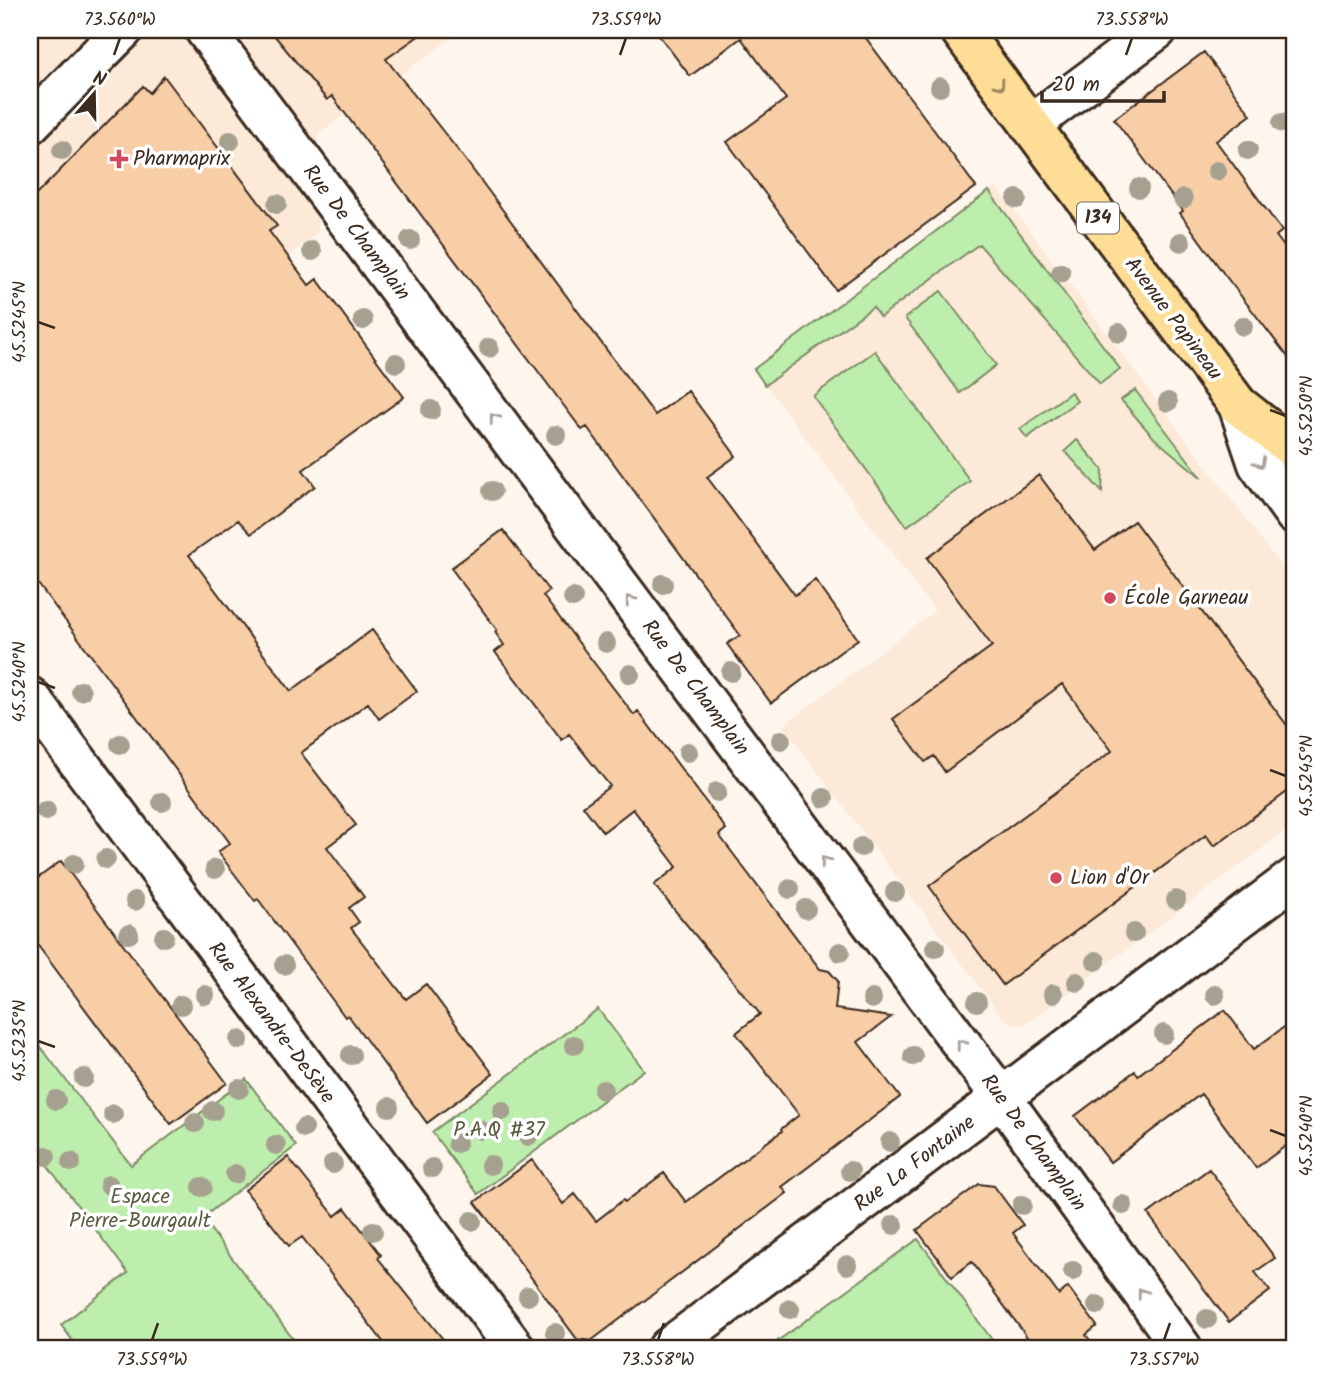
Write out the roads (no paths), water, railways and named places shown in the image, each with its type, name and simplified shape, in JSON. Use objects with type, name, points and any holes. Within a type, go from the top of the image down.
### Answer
[{"type":"main road","name":"Avenue Papineau","points":[[960,30],[1238,405]]},
{"type":"main road","points":[[1238,405],[1295,450]]},
{"type":"street","points":[[30,124],[123,30]]},
{"type":"street","name":"Rue De Champlain","points":[[205,30],[1002,1098],[1182,1348]]},
{"type":"street","points":[[1030,125],[1157,30]]},
{"type":"street","name":"Avenue Papineau","points":[[1238,405],[1258,464],[1295,515]]},
{"type":"street","name":"Rue Alexandre-DeSève","points":[[30,697],[514,1348]]},
{"type":"street","name":"Rue La Fontaine","points":[[668,1348],[1295,877]]},
{"type":"place","name":"Pharmaprix","points":[[119,159]]},
{"type":"place","name":"École Garneau","points":[[1110,598]]},
{"type":"place","name":"Lion d'Or","points":[[1056,878]]},
{"type":"park label","name":"P.A.Q #37","points":[[499,1130]]},
{"type":"park label","name":"Espace Pierre-Bourgault","points":[[140,1209]]}]
